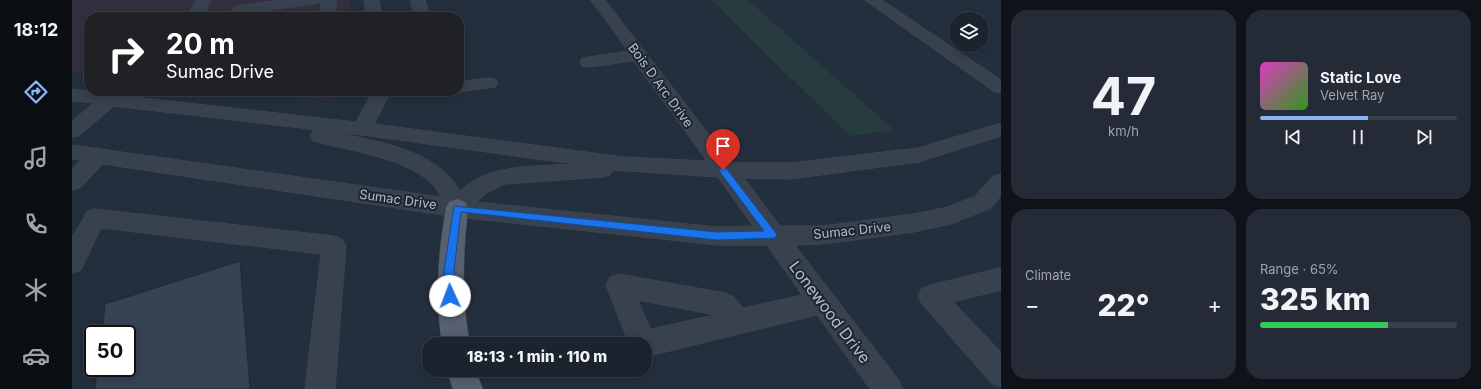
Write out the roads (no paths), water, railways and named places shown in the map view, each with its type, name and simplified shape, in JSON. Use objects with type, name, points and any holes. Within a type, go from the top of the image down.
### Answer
[{"type":"main road","points":[[454,337],[451,322],[449,270],[457,208]]},
{"type":"main road","points":[[464,377],[468,389]]},
{"type":"street","points":[[198,12],[204,0]]},
{"type":"street","points":[[239,9],[314,0]]},
{"type":"street","points":[[328,12],[329,0]]},
{"type":"street","points":[[372,0],[373,12]]},
{"type":"street","points":[[418,0],[421,12]]},
{"type":"street","name":"Bois D Arc Drive","points":[[598,0],[772,235]]},
{"type":"street","points":[[872,0],[1001,88]]},
{"type":"street","points":[[588,62],[638,55]]},
{"type":"street","points":[[464,86],[489,84]]},
{"type":"street","points":[[72,95],[84,95]]},
{"type":"street","points":[[72,131],[115,96]]},
{"type":"street","points":[[122,96],[226,113],[362,129],[624,164],[723,170],[790,171],[919,155],[1001,129]]},
{"type":"street","points":[[362,129],[379,96]]},
{"type":"street","points":[[226,113],[380,151],[419,165],[443,182],[457,208],[478,187],[502,177],[667,166]]},
{"type":"street","name":"Sumac Drive","points":[[72,152],[457,208],[717,236],[823,235],[914,224],[952,215],[982,202],[1001,182]]},
{"type":"street","points":[[72,182],[98,156]]},
{"type":"street","points":[[72,263],[74,256],[95,218],[334,246],[320,389]]},
{"type":"street","name":"Lonewood Drive","points":[[772,235],[888,389]]},
{"type":"street","points":[[1001,279],[931,296],[1001,373]]},
{"type":"street","points":[[640,337],[619,285],[725,305],[737,322]]},
{"type":"street","points":[[652,342],[822,302]]}]
